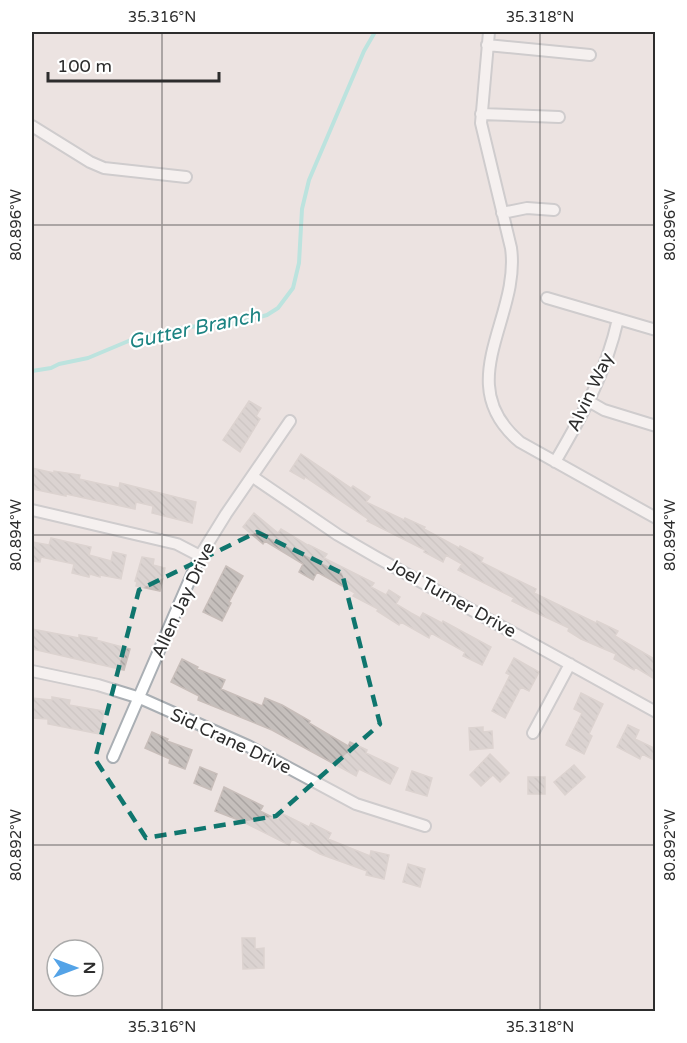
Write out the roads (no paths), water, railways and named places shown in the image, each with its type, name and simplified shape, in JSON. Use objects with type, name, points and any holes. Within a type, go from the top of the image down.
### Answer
[{"type":"street","points":[[489,32],[481,114],[484,142],[511,248],[513,269],[489,362],[489,392],[499,420],[512,436],[656,518]]},
{"type":"street","points":[[488,45],[590,55]]},
{"type":"street","points":[[481,114],[559,117]]},
{"type":"street","points":[[32,126],[90,162],[104,168],[186,177]]},
{"type":"street","points":[[502,213],[527,208],[554,210]]},
{"type":"street","points":[[547,298],[656,330]]},
{"type":"street","name":"Alvin Way","points":[[555,462],[590,402],[607,361],[618,319]]},
{"type":"street","points":[[590,402],[612,413],[656,426]]},
{"type":"street","name":"Allen Jay Drive","points":[[113,757],[200,556],[226,514],[290,422]]},
{"type":"street","name":"Joel Turner Drive","points":[[253,477],[348,540],[656,712]]},
{"type":"street","points":[[32,510],[177,544],[200,556]]},
{"type":"street","points":[[533,733],[570,664]]},
{"type":"street","name":"Sid Crane Drive","points":[[32,671],[98,685],[140,698],[248,746],[356,804],[425,826]]},
{"type":"waterway","name":"Gutter Branch","points":[[32,371],[88,358],[138,337],[188,327],[238,323],[267,315],[278,308],[293,288],[299,263],[302,209],[309,180],[364,51],[375,32]]}]
